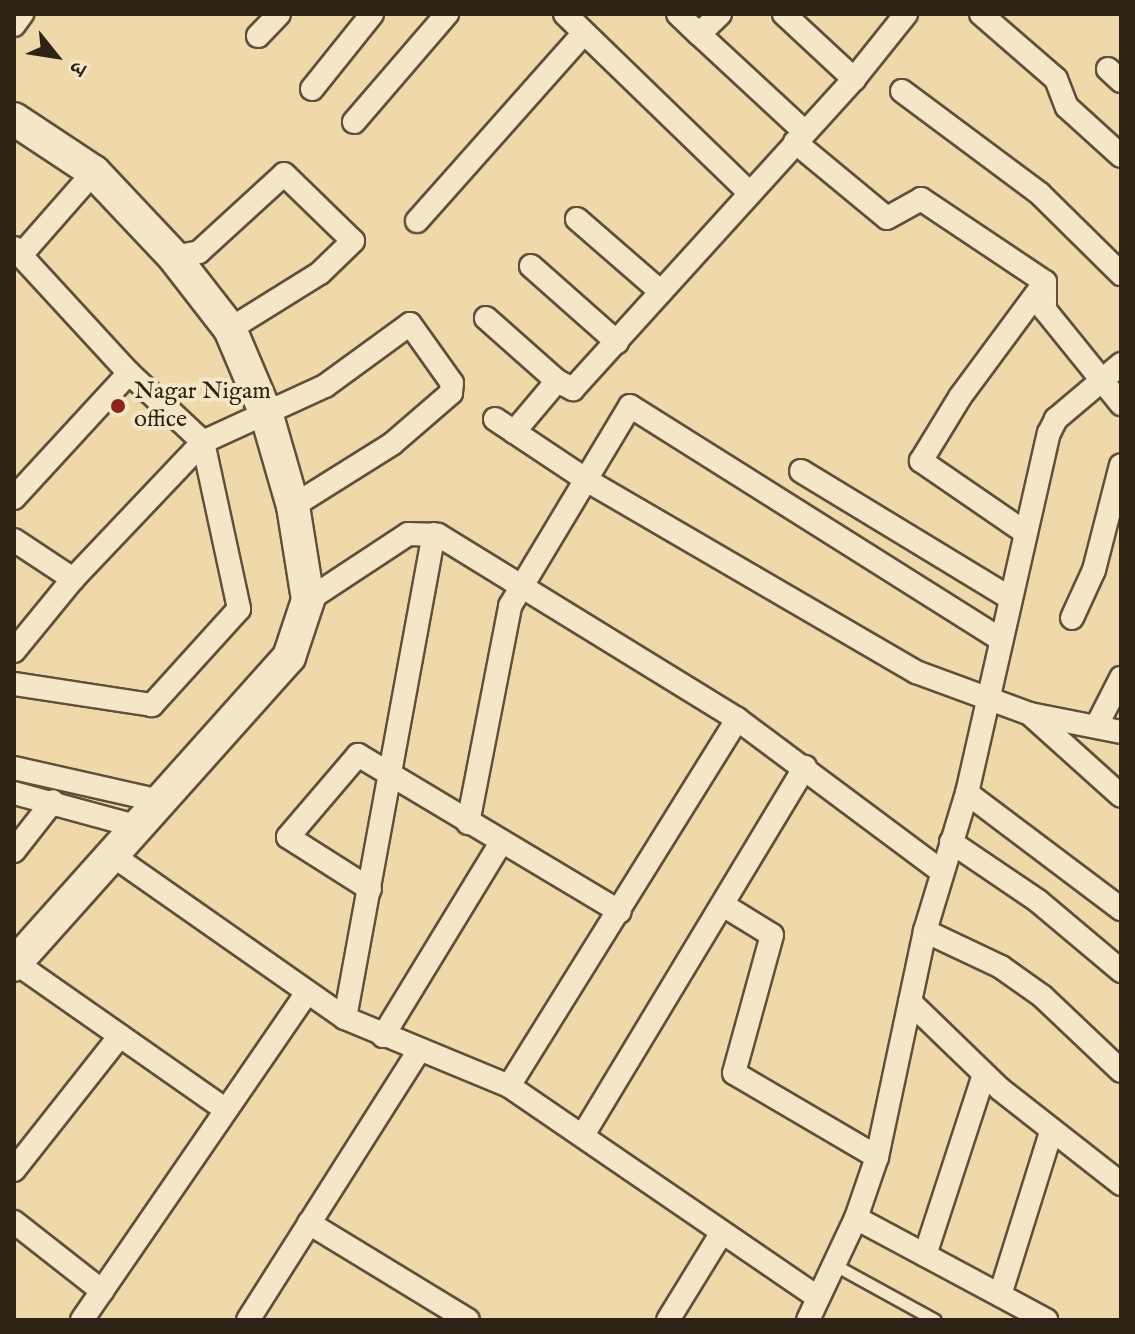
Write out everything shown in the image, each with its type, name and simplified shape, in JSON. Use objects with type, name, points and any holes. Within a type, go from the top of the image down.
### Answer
[{"type":"main road","points":[[14,119],[94,172],[174,257],[230,329],[267,416],[293,506],[308,600],[289,657],[115,857],[15,964]]},
{"type":"street","points":[[14,25],[22,14]]},
{"type":"street","points":[[258,36],[279,14]]},
{"type":"street","points":[[312,89],[372,14]]},
{"type":"street","points":[[354,122],[447,14]]},
{"type":"street","points":[[565,14],[749,192]]},
{"type":"street","points":[[678,14],[800,137],[887,218],[921,199],[1045,282]]},
{"type":"street","points":[[699,34],[720,14]]},
{"type":"street","points":[[784,14],[854,79]]},
{"type":"street","points":[[981,14],[1056,79],[1067,107],[1121,156]]},
{"type":"street","points":[[486,318],[557,381],[573,389],[854,79],[897,17]]},
{"type":"street","points":[[417,221],[583,34]]},
{"type":"street","points":[[902,91],[1040,194],[1121,274]]},
{"type":"street","points":[[14,684],[152,705],[239,609],[203,442],[129,373],[17,251],[94,172]]},
{"type":"street","points":[[174,257],[199,252],[284,174],[353,241],[320,273],[230,329]]},
{"type":"street","points":[[577,219],[661,292]]},
{"type":"street","points":[[531,266],[617,342]]},
{"type":"street","points":[[1045,282],[1045,310],[1100,384],[1121,404]]},
{"type":"street","points":[[1023,531],[921,461],[960,397],[1045,282]]},
{"type":"street","points":[[14,651],[73,579],[203,442],[267,416],[325,386],[405,323],[431,350],[452,383],[451,393],[416,425],[293,506]]},
{"type":"street","points":[[808,1320],[856,1218],[877,1157],[925,931],[967,793],[1023,531],[1056,419],[1121,364]]},
{"type":"street","points":[[14,498],[129,373]]},
{"type":"street","points":[[514,432],[557,381]]},
{"type":"street","points":[[468,823],[510,606],[520,583],[588,481],[630,406],[1001,640]]},
{"type":"street","points":[[495,419],[588,481],[916,672],[1030,714],[1121,732]]},
{"type":"street","points":[[1072,618],[1094,570],[1116,502],[1121,465]]},
{"type":"street","points":[[801,471],[1008,597]]},
{"type":"street","points":[[308,600],[408,534],[434,534],[520,583],[737,719],[941,871]]},
{"type":"street","points":[[345,1018],[393,775],[434,534]]},
{"type":"street","points":[[14,540],[73,579]]},
{"type":"street","points":[[1097,725],[1121,678]]},
{"type":"street","points":[[1030,714],[1121,796]]},
{"type":"street","points":[[509,1086],[620,912],[737,719]]},
{"type":"street","points":[[370,889],[288,837],[358,755],[620,912]]},
{"type":"street","points":[[583,1135],[805,767]]},
{"type":"street","points":[[14,768],[161,801]]},
{"type":"street","points":[[14,793],[53,801],[139,827]]},
{"type":"street","points":[[967,793],[1121,909]]},
{"type":"street","points":[[14,851],[53,801]]},
{"type":"street","points":[[951,842],[1038,901],[1121,971]]},
{"type":"street","points":[[383,1036],[501,843]]},
{"type":"street","points":[[115,857],[345,1018],[509,1086],[817,1297]]},
{"type":"street","points":[[723,905],[772,935],[734,1073],[877,1157]]},
{"type":"street","points":[[925,931],[1021,981],[1121,1071]]},
{"type":"street","points":[[15,964],[226,1110]]},
{"type":"street","points":[[82,1320],[307,993]]},
{"type":"street","points":[[910,1002],[984,1074],[1051,1132],[1121,1184]]},
{"type":"street","points":[[14,1170],[120,1036]]},
{"type":"street","points":[[248,1320],[419,1051]]},
{"type":"street","points":[[925,1255],[984,1074]]},
{"type":"street","points":[[1000,1295],[1051,1132]]},
{"type":"street","points":[[856,1218],[1046,1320]]},
{"type":"street","points":[[14,1222],[102,1291]]},
{"type":"street","points":[[309,1223],[468,1320]]},
{"type":"street","points":[[668,1320],[721,1234]]},
{"type":"lane","points":[[833,1264],[935,1320]]},
{"type":"place","name":"Nagar Nigam office","points":[[118,406]]}]
